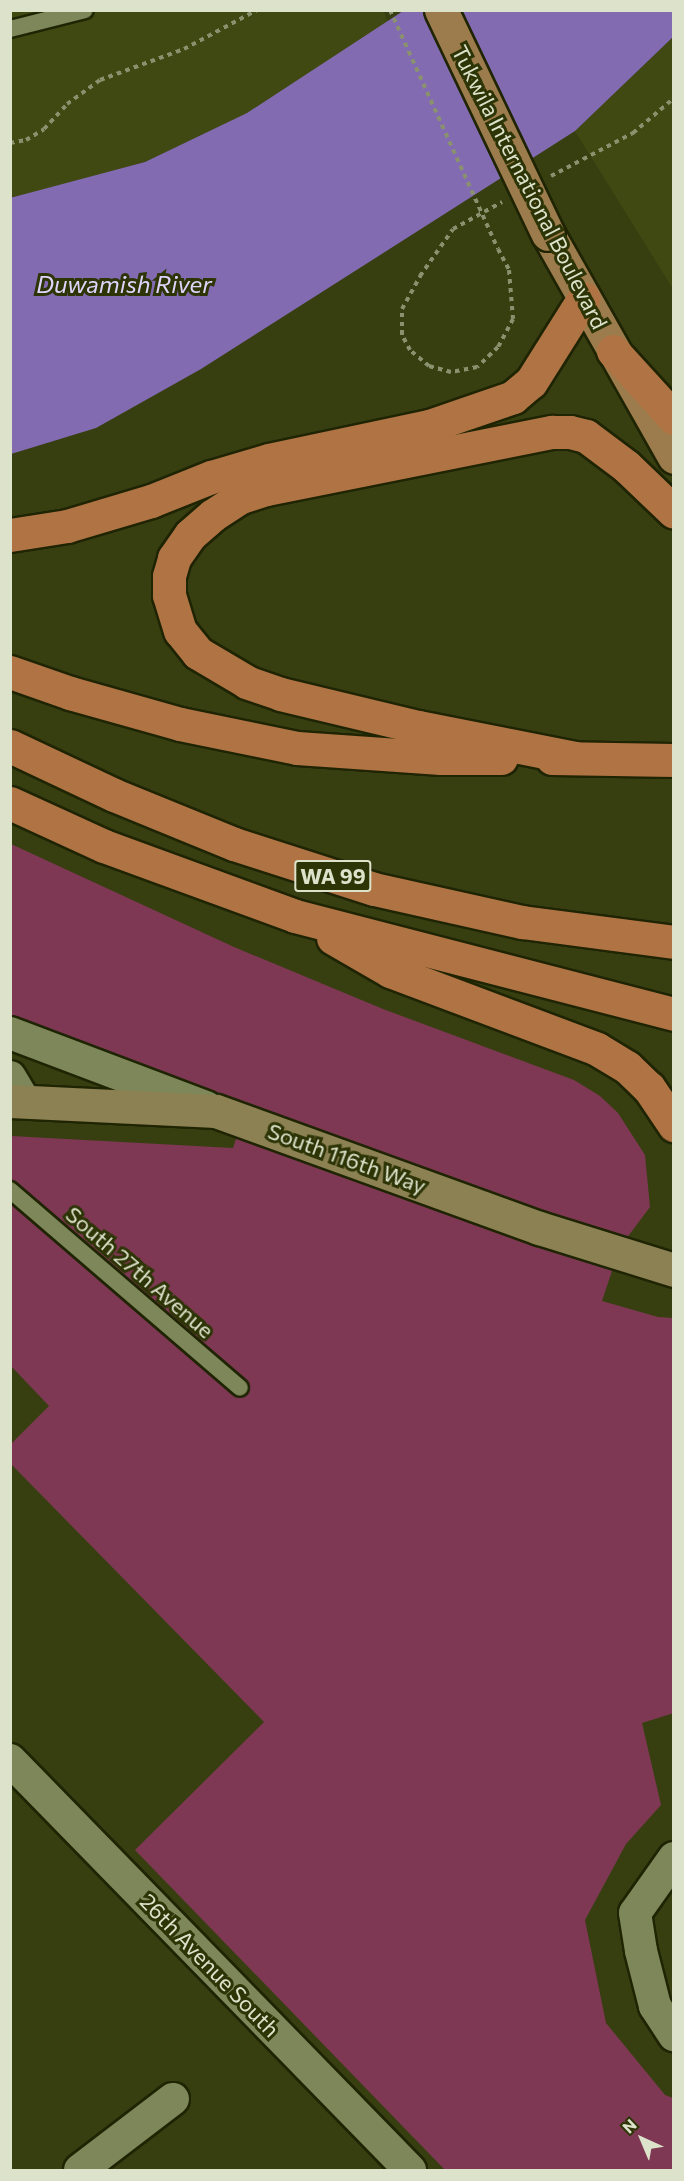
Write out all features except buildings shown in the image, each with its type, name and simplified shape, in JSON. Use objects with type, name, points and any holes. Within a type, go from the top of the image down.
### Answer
[{"type":"highway","points":[[10,535],[88,519],[269,460],[429,426],[513,397],[531,382],[545,363],[584,298]]},
{"type":"highway","points":[[614,351],[674,418]]},
{"type":"highway","points":[[575,758],[418,727],[281,694],[247,682],[198,653],[180,631],[169,595],[169,576],[174,558],[190,535],[213,515],[241,497],[278,486],[552,432],[570,432],[595,442],[626,466],[674,512]]},
{"type":"highway","points":[[10,672],[70,693],[180,724],[297,748],[441,758],[674,760]]},
{"type":"highway","name":"WA 99","points":[[10,746],[114,795],[234,844],[374,889],[522,922],[674,942]]},
{"type":"highway","points":[[10,803],[104,846],[295,916],[674,1014]]},
{"type":"highway","points":[[295,916],[390,972],[597,1049],[627,1067],[650,1088],[674,1125]]},
{"type":"main road","name":"Tukwila International Boulevard","points":[[441,10],[548,234],[674,457]]},
{"type":"street","points":[[10,1033],[216,1111]]},
{"type":"street","name":"South 116th Way","points":[[15,1093],[216,1111],[539,1228],[674,1270]]},
{"type":"street","name":"26th Avenue South","points":[[10,1760],[410,2170]]},
{"type":"street","points":[[674,1858],[635,1913],[641,1951],[655,2006],[674,2034]]},
{"type":"street","points":[[80,2170],[173,2099]]},
{"type":"lane","points":[[10,29],[85,10]]},
{"type":"lane","name":"South 27th Avenue","points":[[10,1190],[240,1388]]},
{"type":"path","points":[[10,143],[26,140],[44,129],[68,104],[100,80],[184,49],[257,10]]},
{"type":"path","points":[[390,10],[498,249],[509,270],[513,319],[498,347],[477,367],[450,372],[429,366],[410,350],[402,335],[402,309],[420,276],[453,229],[512,196]]},
{"type":"path","points":[[542,181],[633,133],[674,98]]},
{"type":"shaded area","points":[[383,10],[388,22],[247,113],[145,162],[11,198],[10,11]]},
{"type":"shaded area","points":[[673,37],[673,289],[575,131]]},
{"type":"shaded area","points":[[11,844],[234,947],[383,1009],[574,1080],[600,1096],[618,1113],[645,1155],[650,1207],[620,1247],[602,1301],[658,1317],[673,1318],[674,1713],[642,1723],[661,1805],[626,1844],[585,1920],[606,2023],[665,2095],[673,2098],[674,2168],[671,2170],[445,2170],[135,1850],[264,1722],[11,1464],[11,1444],[49,1406],[11,1366],[11,1136],[233,1148],[245,1111],[11,1022]]},
{"type":"water","name":"Duwamish River","points":[[403,11],[673,11],[673,37],[575,131],[201,369],[96,428],[11,454],[10,198],[145,162],[247,113]]}]
